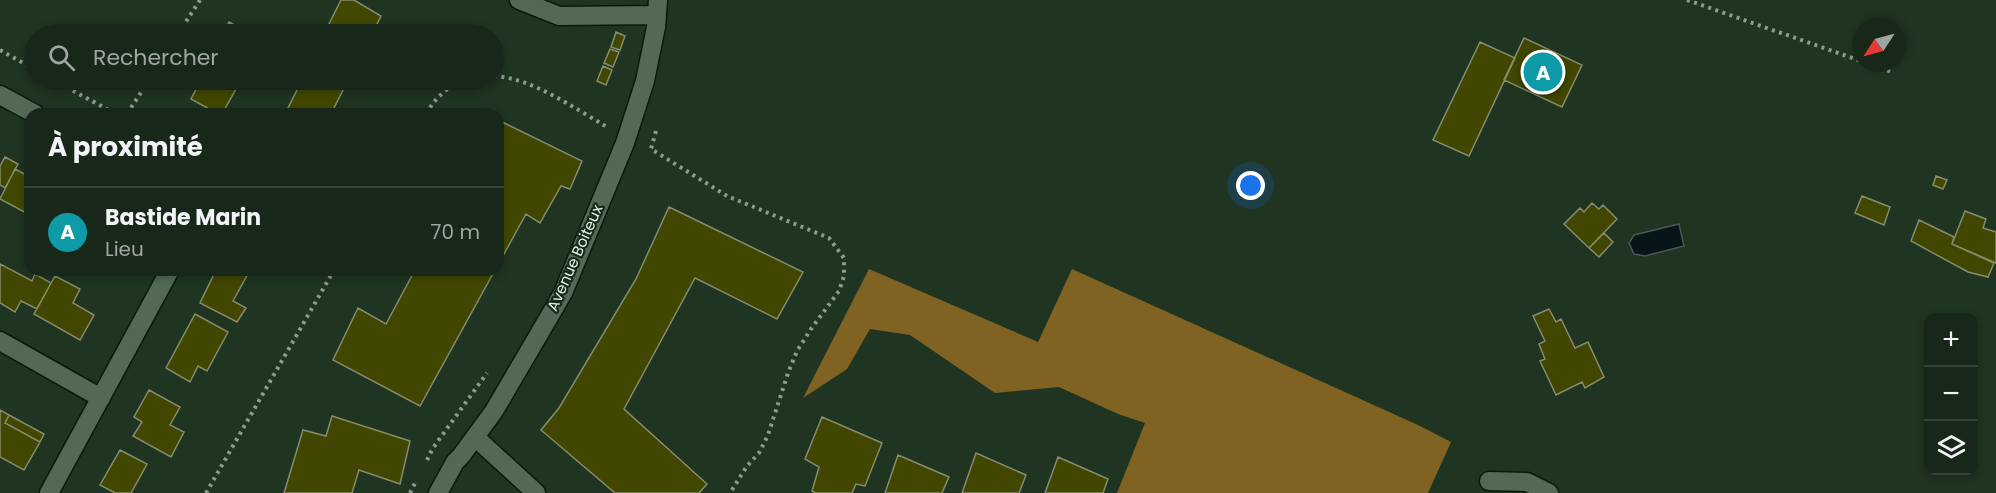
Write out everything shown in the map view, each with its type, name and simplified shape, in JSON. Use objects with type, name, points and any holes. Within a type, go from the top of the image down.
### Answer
[{"type":"street","points":[[519,0],[559,16],[657,7]]},
{"type":"street","name":"Avenue Boiteux","points":[[438,493],[455,462],[494,411],[563,293],[625,143],[645,81],[657,7]]},
{"type":"street","points":[[0,95],[24,108]]},
{"type":"street","points":[[49,493],[167,276]]},
{"type":"street","points":[[0,341],[101,398]]},
{"type":"street","points":[[475,437],[536,493]]},
{"type":"street","points":[[1489,481],[1527,482],[1549,493]]},
{"type":"path","points":[[184,24],[200,0]]},
{"type":"path","points":[[1687,0],[1852,58]]},
{"type":"path","points":[[0,50],[24,63]]},
{"type":"path","points":[[504,76],[544,91],[610,129]]},
{"type":"path","points":[[72,90],[105,108]]},
{"type":"path","points":[[131,108],[143,90]]},
{"type":"path","points":[[430,108],[446,90]]},
{"type":"path","points":[[657,128],[651,149],[727,196],[830,238],[844,258],[844,276],[839,291],[798,351],[788,373],[768,435],[759,453],[747,466],[730,493]]},
{"type":"path","points":[[206,493],[331,276]]},
{"type":"path","points":[[422,468],[433,448],[491,367]]},
{"type":"path","points":[[410,493],[417,479]]},
{"type":"shaded area","points":[[1679,224],[1684,246],[1645,256],[1634,254],[1629,243],[1634,235]]},
{"type":"shaded area","points":[[869,269],[1038,342],[1072,269],[1451,442],[1428,493],[1117,493],[1145,423],[1118,414],[1059,387],[995,393],[910,335],[870,329],[847,369],[803,398]]},
{"type":"building","points":[[341,0],[354,0],[381,16],[377,24],[329,24]]},
{"type":"building","points":[[616,32],[625,36],[620,50],[611,47]]},
{"type":"building","points":[[1524,38],[1582,65],[1562,107],[1504,80]]},
{"type":"building","points":[[1480,42],[1515,58],[1469,156],[1433,140]]},
{"type":"building","points":[[610,49],[619,52],[613,67],[604,63]]},
{"type":"building","points":[[603,66],[612,70],[606,85],[597,81]]},
{"type":"building","points":[[196,90],[235,90],[225,108],[207,108],[191,99]]},
{"type":"building","points":[[297,90],[343,90],[334,108],[288,108]]},
{"type":"building","points":[[504,123],[582,161],[570,189],[561,186],[540,223],[526,214],[504,254]]},
{"type":"building","points":[[5,157],[18,164],[5,188],[0,185],[0,166]]},
{"type":"building","points":[[15,169],[24,174],[24,212],[0,199]]},
{"type":"building","points":[[1936,176],[1947,180],[1943,189],[1933,185]]},
{"type":"building","points":[[1862,196],[1890,207],[1884,225],[1855,213]]},
{"type":"building","points":[[1592,203],[1599,209],[1603,205],[1617,219],[1589,248],[1564,224],[1580,208],[1584,212]]},
{"type":"building","points":[[669,207],[803,272],[777,319],[695,278],[624,409],[707,484],[699,493],[615,493],[541,430],[559,408],[636,279]]},
{"type":"building","points":[[1965,211],[1986,219],[1983,228],[1996,232],[1996,263],[1952,244]]},
{"type":"building","points":[[1919,220],[1954,237],[1952,244],[1994,263],[1988,277],[1968,272],[1911,241]]},
{"type":"building","points":[[1604,233],[1613,242],[1599,257],[1589,248]]},
{"type":"building","points":[[0,264],[32,281],[34,276],[39,276],[51,283],[37,309],[21,301],[15,312],[0,303]]},
{"type":"building","points":[[55,276],[80,289],[73,303],[94,315],[80,340],[34,314]]},
{"type":"building","points":[[213,276],[247,276],[233,301],[246,308],[237,322],[200,303]]},
{"type":"building","points":[[412,276],[492,276],[420,406],[333,360],[358,308],[386,324]]},
{"type":"building","points":[[1549,309],[1556,322],[1561,319],[1575,348],[1588,342],[1604,377],[1585,388],[1582,382],[1556,395],[1540,361],[1545,359],[1539,344],[1545,341],[1533,316]]},
{"type":"building","points":[[195,314],[228,332],[207,371],[198,366],[190,382],[166,368]]},
{"type":"building","points":[[149,390],[180,407],[170,425],[184,432],[171,457],[133,436],[142,422],[134,417]]},
{"type":"building","points":[[0,410],[9,415],[5,423],[40,442],[24,470],[0,457]]},
{"type":"building","points":[[9,415],[44,434],[40,442],[5,423]]},
{"type":"building","points":[[332,416],[410,441],[400,484],[359,470],[352,493],[284,493],[303,430],[326,436]]},
{"type":"building","points":[[822,417],[882,443],[865,486],[856,484],[852,493],[812,491],[819,467],[805,459]]},
{"type":"building","points":[[120,450],[147,464],[131,493],[115,493],[100,485]]},
{"type":"building","points":[[976,453],[1026,475],[1019,493],[962,493]]},
{"type":"building","points":[[898,455],[949,477],[942,493],[885,493]]},
{"type":"building","points":[[1058,457],[1108,479],[1103,493],[1045,493]]},
{"type":"place","name":"Bastide Marin","points":[[1543,72]]}]
